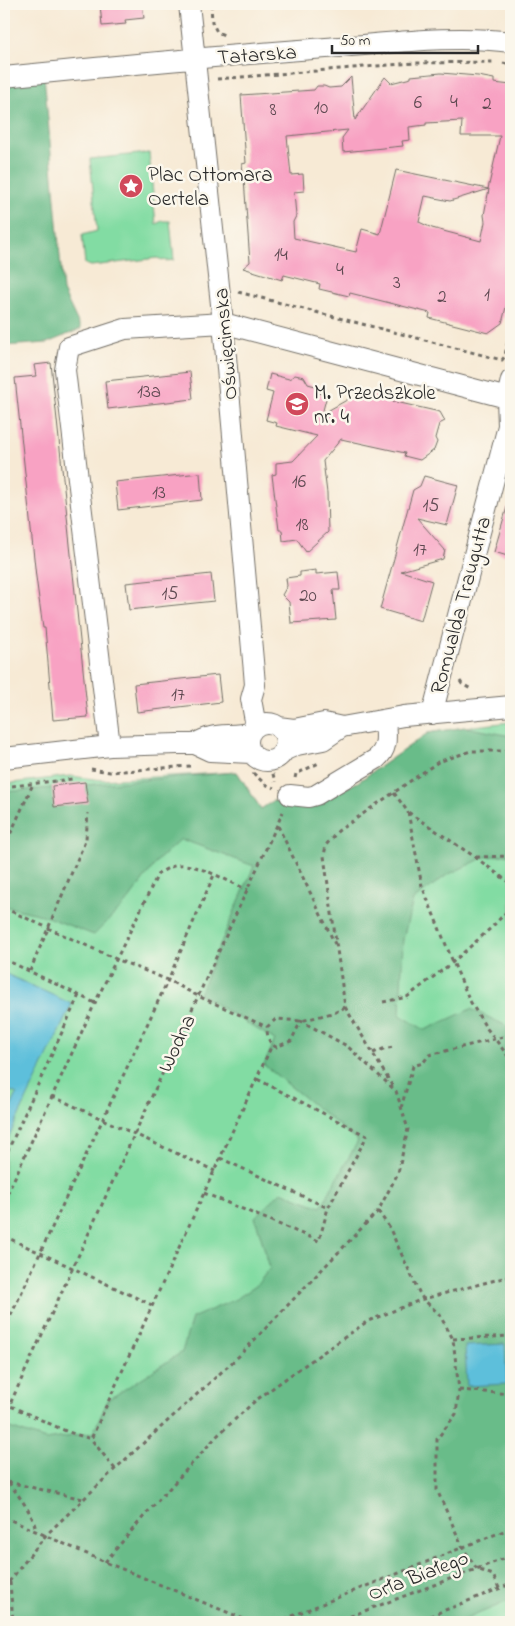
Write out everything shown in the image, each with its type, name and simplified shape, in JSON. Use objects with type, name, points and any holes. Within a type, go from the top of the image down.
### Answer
[{"type":"street","name":"Oświęcimska","points":[[189,4],[223,323],[255,685],[251,699],[255,721],[264,728]]},
{"type":"street","name":"Tatarska","points":[[4,76],[195,58],[428,40],[492,40],[511,42]]},
{"type":"street","points":[[110,746],[65,370],[69,347],[125,329],[223,323],[510,392]]},
{"type":"street","name":"Romualda Traugutta","points":[[432,714],[508,426],[510,392]]},
{"type":"street","points":[[195,744],[210,736],[235,735],[264,728],[294,728],[324,723],[342,727],[432,714],[511,706]]},
{"type":"street","points":[[284,791],[308,797],[316,795],[376,759],[383,753],[386,746],[385,720]]},
{"type":"street","points":[[283,751],[297,745],[323,740],[342,727]]},
{"type":"street","points":[[4,758],[110,746],[195,744],[250,761],[257,758],[267,761],[278,758],[286,744],[285,738],[264,728]]},
{"type":"street","points":[[250,761],[248,740],[264,728]]},
{"type":"path","points":[[213,84],[213,79],[414,63],[499,62],[511,64]]},
{"type":"path","points":[[236,282],[237,292],[502,360],[505,356],[511,323]]},
{"type":"path","points":[[505,356],[511,357]]},
{"type":"path","points":[[4,1588],[46,1535],[239,1356],[378,1211],[398,1173],[408,1129],[396,1092],[345,1007],[324,856],[326,844],[338,831],[438,762],[471,751],[511,751]]},
{"type":"path","points":[[250,761],[265,784],[284,791]]},
{"type":"path","points":[[88,768],[110,772],[194,765]]},
{"type":"path","points":[[4,788],[72,779]]},
{"type":"path","points":[[4,848],[33,784]]},
{"type":"path","name":"Wodna","points":[[4,1416],[278,825],[284,791]]},
{"type":"path","points":[[394,792],[408,812],[475,857],[511,884]]},
{"type":"path","points":[[408,812],[422,886],[453,962],[470,1001],[485,1026],[497,1039],[511,1060]]},
{"type":"path","points":[[30,971],[86,839],[88,813]]},
{"type":"path","points":[[278,825],[336,946]]},
{"type":"path","points":[[475,857],[511,856]]},
{"type":"path","points":[[4,1201],[95,1003],[158,874],[168,868],[179,865],[194,866],[248,890]]},
{"type":"path","points":[[4,1330],[168,980],[214,876]]},
{"type":"path","points":[[383,1002],[407,997],[453,962],[492,928],[511,907]]},
{"type":"path","points":[[4,908],[116,959],[168,980],[198,996],[267,1027]]},
{"type":"path","points":[[4,959],[95,1003]]},
{"type":"path","points":[[4,1159],[79,995]]},
{"type":"path","points":[[267,1027],[276,1019],[301,1021],[336,1012],[345,1007]]},
{"type":"path","points":[[267,1027],[268,1037],[272,1045],[276,1047],[291,1041],[301,1021]]},
{"type":"path","points":[[301,1021],[347,1046],[396,1092]]},
{"type":"path","points":[[401,1108],[413,1066],[423,1063],[429,1055],[511,1035]]},
{"type":"path","points":[[91,1439],[272,1045]]},
{"type":"path","points":[[373,1053],[393,1047]]},
{"type":"path","points":[[204,1194],[319,1241],[328,1208],[367,1136],[257,1079]]},
{"type":"path","points":[[52,1096],[215,1170]]},
{"type":"path","points":[[220,1158],[328,1208]]},
{"type":"path","points":[[378,1211],[389,1227],[424,1299],[439,1314],[453,1340],[459,1390],[456,1414],[437,1440],[437,1490],[463,1548],[477,1569],[493,1575],[499,1588]]},
{"type":"path","points":[[4,1236],[152,1305]]},
{"type":"path","points":[[105,1562],[217,1436],[255,1401],[368,1321],[424,1299],[511,1276]]},
{"type":"path","points":[[453,1340],[511,1336]]},
{"type":"path","points":[[459,1390],[511,1394]]},
{"type":"path","points":[[4,1403],[68,1432],[91,1439],[115,1469]]},
{"type":"path","points":[[4,1476],[35,1524],[36,1531]]},
{"type":"path","points":[[8,1482],[84,1499]]},
{"type":"path","points":[[4,1517],[105,1562],[251,1622]]},
{"type":"path","points":[[277,1622],[511,1528]]},
{"type":"path","name":"Orła Białego","points":[[335,1622],[511,1556]]},
{"type":"path","points":[[10,1582],[13,1622]]},
{"type":"path","points":[[415,1622],[511,1584]]},
{"type":"green space","points":[[44,74],[63,291],[81,329],[47,343],[4,346],[4,78]]},
{"type":"green space","points":[[149,153],[156,224],[162,221],[170,221],[174,260],[166,261],[157,258],[91,266],[85,264],[82,235],[97,231],[90,159]]},
{"type":"green space","points":[[511,722],[511,1622],[4,1622],[4,784],[70,776],[102,780],[237,772],[261,809],[273,801],[313,805],[358,782],[428,733]]},
{"type":"green space","points":[[465,727],[511,736],[511,854],[485,857],[447,875],[413,900],[403,939],[400,1015],[425,1030],[471,1009],[511,1028],[511,1600],[459,1622],[4,1622],[4,1426],[46,1440],[93,1433],[108,1400],[182,1352],[192,1318],[236,1299],[256,1286],[270,1268],[255,1217],[281,1192],[321,1207],[358,1141],[264,1065],[275,1040],[199,994],[254,866],[181,839],[158,860],[127,902],[94,935],[42,915],[4,906],[4,792],[237,772],[261,809],[273,801],[313,805],[358,782],[428,733]]},
{"type":"water","points":[[4,973],[72,1004],[4,1147],[4,1122],[17,1094],[4,1088]]},
{"type":"water","points":[[505,1344],[507,1384],[467,1386],[465,1346]]},
{"type":"building","points":[[100,4],[142,4],[144,18],[125,20],[126,24],[102,26]]},
{"type":"building","points":[[441,73],[478,76],[494,79],[494,83],[511,85],[511,300],[508,299],[502,323],[488,333],[429,318],[430,313],[350,293],[349,296],[319,289],[320,284],[284,275],[282,280],[243,268],[250,262],[242,164],[246,163],[241,95],[314,90],[317,86],[341,87],[351,77],[355,120],[385,77],[391,83],[411,78],[411,76]],"holes":[[[462,121],[461,136],[500,136],[488,189],[396,170],[380,234],[362,229],[356,252],[294,238],[293,222],[296,216],[294,192],[304,191],[303,174],[291,175],[287,136],[348,130],[342,138],[343,152],[403,146],[402,141],[410,140],[409,127],[426,125],[426,123]],[[489,189],[481,241],[432,228],[419,222],[425,196],[450,201]]]},
{"type":"building","points":[[51,363],[88,717],[53,720],[45,628],[43,628],[36,577],[15,378],[36,376],[34,365]]},
{"type":"building","points":[[190,372],[193,399],[108,409],[105,381]]},
{"type":"building","points":[[270,374],[289,379],[295,375],[304,377],[308,384],[319,387],[318,393],[327,395],[322,414],[361,392],[440,412],[445,421],[439,424],[434,450],[420,460],[404,456],[405,453],[341,439],[323,461],[327,493],[328,532],[306,552],[297,539],[283,541],[282,530],[279,530],[272,475],[276,474],[276,463],[293,461],[317,436],[276,426],[277,423],[266,420],[273,393],[266,391]]},
{"type":"building","points":[[200,473],[202,500],[118,510],[115,482]]},
{"type":"building","points":[[424,476],[458,485],[447,525],[417,518],[445,550],[443,559],[401,571],[432,581],[421,621],[380,609],[413,490],[420,486]]},
{"type":"building","points":[[507,507],[511,508],[511,557],[494,552]]},
{"type":"building","points":[[316,570],[316,574],[338,572],[340,590],[333,590],[336,620],[291,623],[289,602],[282,595],[287,586],[286,578],[300,576],[300,572]]},
{"type":"building","points":[[211,574],[214,601],[129,610],[126,583]]},
{"type":"building","points":[[218,675],[221,702],[137,712],[134,684]]},
{"type":"building","points":[[85,782],[88,803],[54,807],[52,786]]},
{"type":"place","name":"Plac Ottomara Oertela","points":[[131,186]]},
{"type":"place","name":"M. Przedszkole nr. 4","points":[[297,404]]}]
